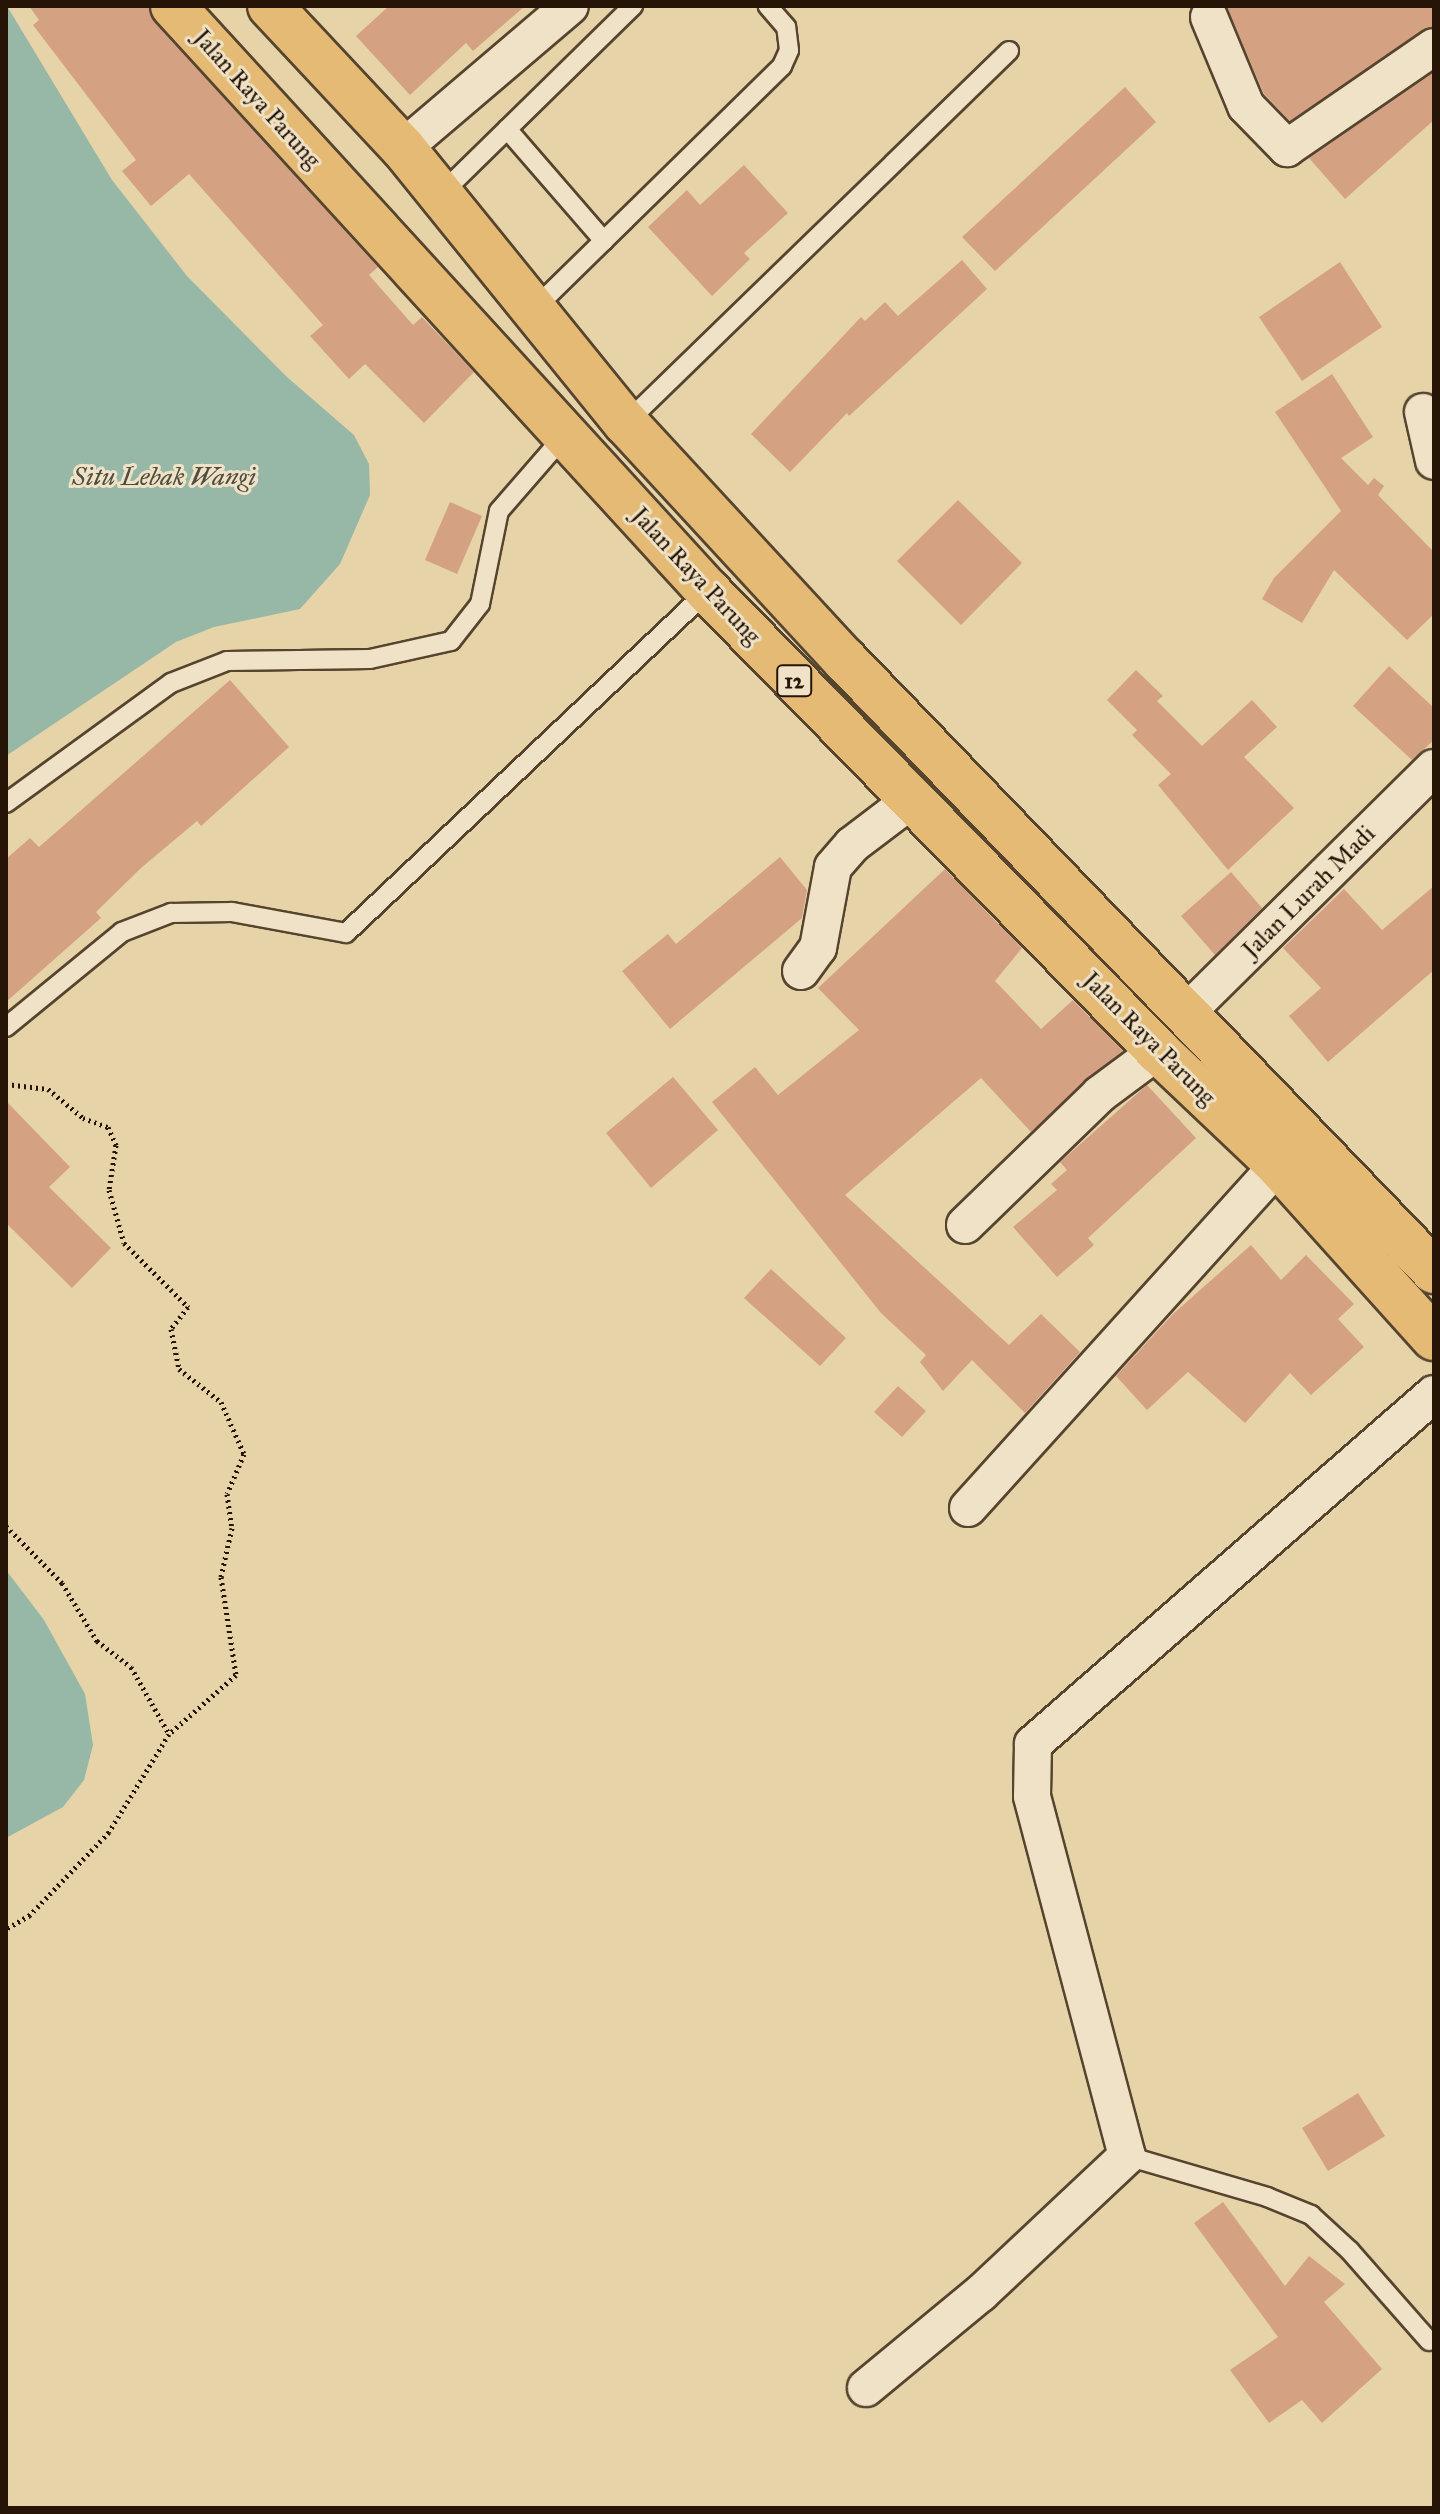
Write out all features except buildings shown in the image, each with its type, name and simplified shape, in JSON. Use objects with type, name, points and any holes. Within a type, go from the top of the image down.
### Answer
[{"type":"highway","name":"Jalan Raya Parung","points":[[173,6],[708,591],[808,696],[914,798],[1158,1051],[1278,1165],[1434,1338]]},
{"type":"highway","name":"Jalan Raya Parung","points":[[270,6],[403,148],[626,423],[845,660],[1434,1271]]},
{"type":"highway","points":[[808,696],[845,660]]},
{"type":"street","points":[[403,148],[570,6]]},
{"type":"street","points":[[1209,17],[1246,106],[1287,148],[1434,47]]},
{"type":"street","points":[[1423,412],[1434,461]]},
{"type":"street","name":"Jalan Lurah Madi","points":[[1184,1015],[1434,768]]},
{"type":"street","points":[[801,971],[818,948],[833,867],[852,845],[914,798]]},
{"type":"street","points":[[965,1225],[1100,1094],[1158,1051]]},
{"type":"street","points":[[968,1508],[1278,1165]]},
{"type":"street","points":[[866,2388],[981,2293],[1127,2156],[1032,1796],[1033,1744],[1434,1394]]},
{"type":"lane","points":[[441,194],[633,6]]},
{"type":"lane","points":[[534,309],[782,66],[789,50],[786,27],[768,6]]},
{"type":"lane","points":[[626,423],[1009,51]]},
{"type":"lane","points":[[507,129],[604,241]]},
{"type":"lane","points":[[6,803],[171,683],[227,661],[370,659],[451,641],[480,604],[499,511],[565,435]]},
{"type":"lane","points":[[6,1027],[122,932],[171,913],[232,912],[346,933],[708,591]]},
{"type":"lane","points":[[1127,2156],[1267,2197],[1311,2215],[1350,2251],[1429,2341]]},
{"type":"path","points":[[6,1084],[48,1089],[83,1118],[108,1127],[116,1145],[109,1190],[124,1243],[188,1307],[171,1329],[179,1369],[221,1402],[244,1454],[227,1494],[232,1528],[221,1577],[236,1675],[169,1734],[109,1832],[30,1915],[6,1929]]},
{"type":"path","points":[[6,1526],[62,1583],[97,1641],[131,1667],[169,1734]]},
{"type":"water","name":"Situ Lebak Wangi","points":[[7,6],[112,180],[187,276],[287,377],[354,435],[369,464],[370,495],[340,564],[300,609],[214,627],[176,642],[6,756]]},
{"type":"water","points":[[6,1570],[44,1620],[85,1694],[93,1745],[84,1780],[63,1807],[6,1838]]}]
